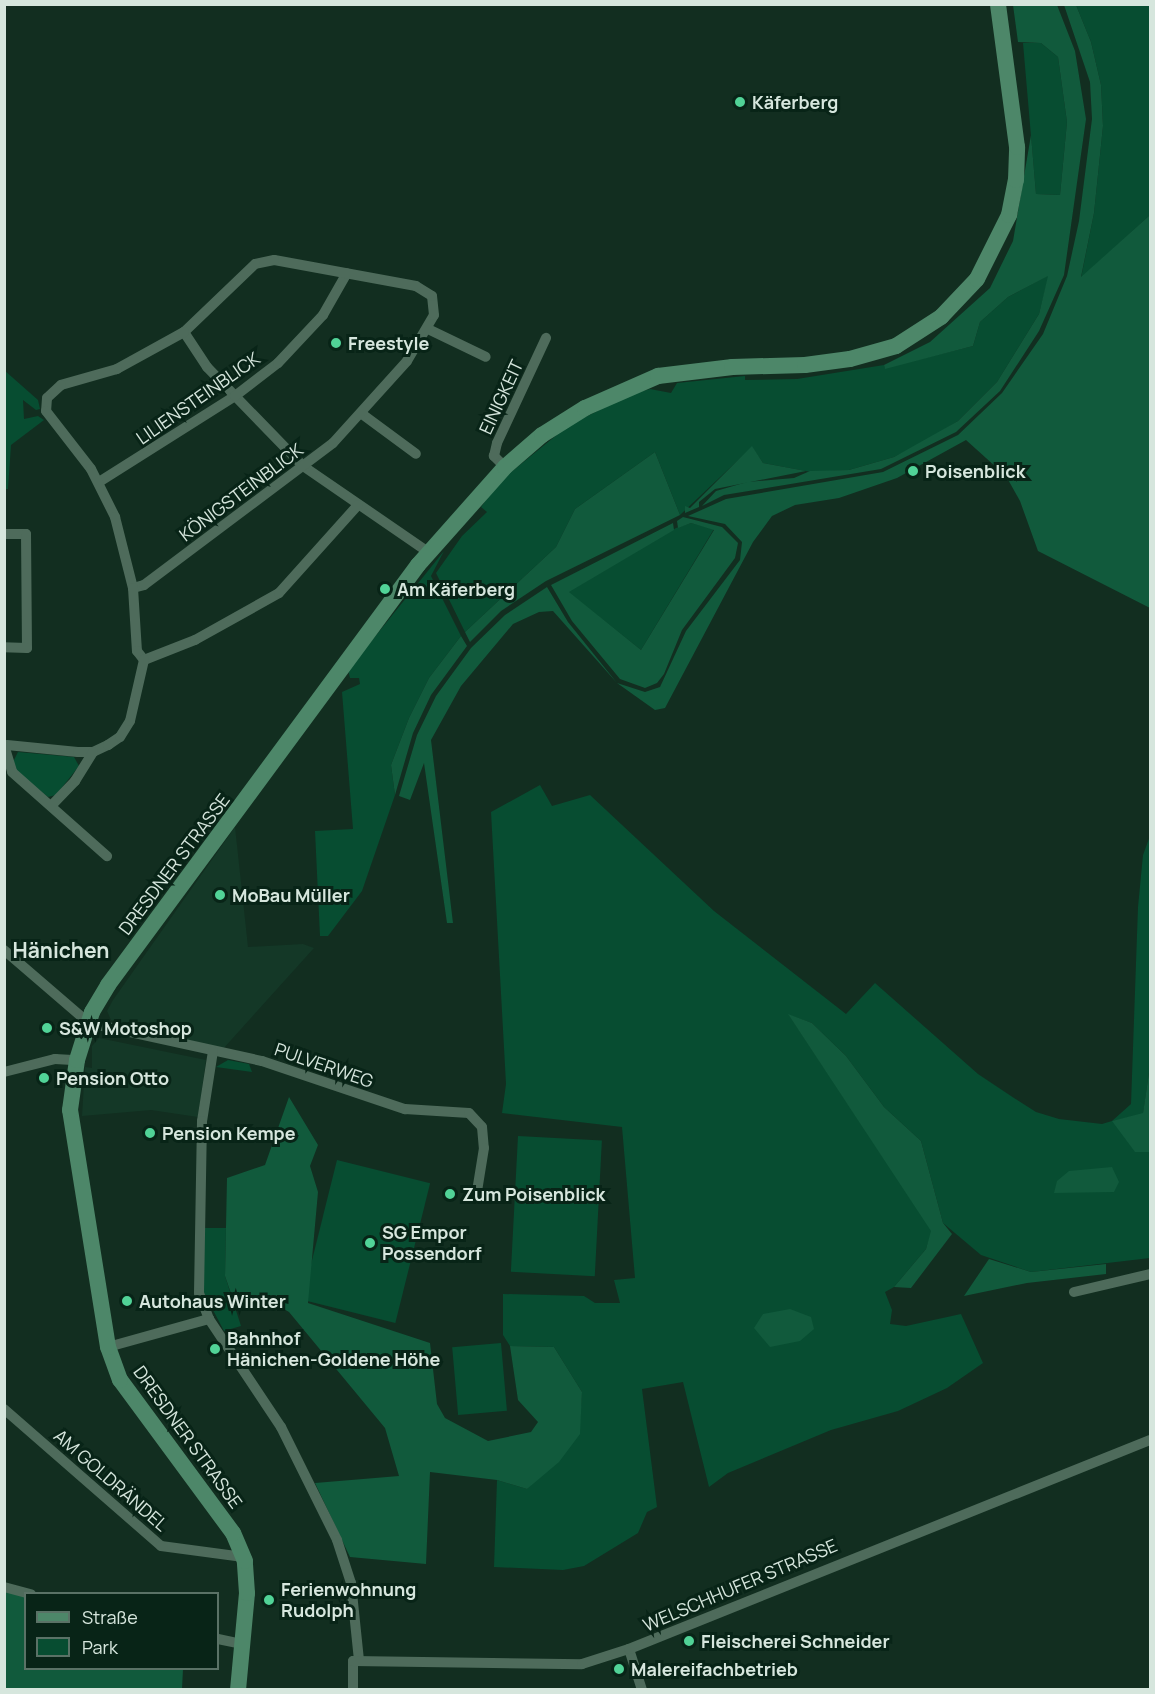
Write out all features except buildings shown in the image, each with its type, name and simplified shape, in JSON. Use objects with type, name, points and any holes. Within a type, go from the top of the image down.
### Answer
[{"type":"main road","name":"DRESDNER STRASSE","points":[[238,1689],[247,1593],[243,1557],[233,1533],[120,1380],[108,1347],[72,1132],[71,1094],[77,1060],[89,1020],[108,985],[429,552],[505,467],[542,435],[585,408],[658,376],[850,359],[896,346],[941,317],[982,269],[1009,215],[1016,180],[1017,147],[998,4]]},
{"type":"street","name":"KÖNIGSTEINBLICK","points":[[99,482],[44,404],[61,385],[117,369],[184,332],[255,264],[274,260],[425,290],[435,306],[428,329],[395,376],[362,414],[303,466],[144,585],[133,588]]},
{"type":"street","name":"LILIENSTEINBLICK","points":[[99,482],[235,396],[306,336],[343,286],[346,273]]},
{"type":"street","points":[[428,329],[486,357]]},
{"type":"street","points":[[184,332],[207,367],[303,466],[358,506],[429,552]]},
{"type":"street","name":"EINIGKEIT","points":[[505,467],[494,456],[497,443],[546,338]]},
{"type":"street","points":[[362,414],[416,454]]},
{"type":"street","points":[[51,806],[75,781],[93,752],[120,737],[130,721],[144,660],[135,636],[133,588],[127,557],[99,482]]},
{"type":"street","points":[[144,660],[195,640],[279,593],[358,506]]},
{"type":"street","points":[[4,534],[26,534],[27,648],[4,647]]},
{"type":"street","points":[[93,752],[6,745],[12,772],[107,856]]},
{"type":"street","points":[[4,950],[89,1020]]},
{"type":"street","name":"PULVERWEG","points":[[89,1020],[291,1070],[405,1109],[470,1113],[482,1127],[484,1148],[477,1191]]},
{"type":"street","points":[[213,1051],[203,1111],[196,1278],[209,1318],[281,1427],[337,1540],[351,1583],[358,1661],[353,1661],[353,1689]]},
{"type":"street","points":[[4,1072],[55,1059],[77,1060]]},
{"type":"street","points":[[1074,1292],[1150,1274]]},
{"type":"street","points":[[108,1347],[209,1318]]},
{"type":"street","name":"AM GOLDRÄNDEL","points":[[4,1409],[161,1546],[243,1557]]},
{"type":"street","name":"WELSCHHUFER STRASSE","points":[[358,1661],[582,1664],[629,1649],[1150,1440]]},
{"type":"street","points":[[4,1587],[26,1592]]},
{"type":"street","points":[[219,1639],[242,1644]]},
{"type":"street","points":[[629,1649],[642,1689]]},
{"type":"shaded area","points":[[1013,5],[1057,5],[1075,51],[1086,119],[1064,275],[1039,331],[1000,391],[956,432],[881,469],[724,495],[702,506],[716,491],[747,482],[794,478],[810,471],[849,470],[894,457],[958,421],[997,382],[1039,314],[1048,276],[1008,297],[980,322],[973,346],[885,369],[884,365],[930,342],[990,288],[1013,241],[1031,135],[1036,194],[1060,195],[1067,122],[1058,57],[1041,43],[1018,42]]},
{"type":"shaded area","points":[[1064,5],[1076,5],[1091,42],[1101,85],[1103,126],[1094,213],[1081,277],[1150,215],[1150,608],[1038,551],[1020,501],[1006,476],[966,440],[897,478],[839,498],[795,505],[772,516],[753,542],[665,708],[655,710],[617,683],[645,692],[660,687],[686,631],[740,560],[742,542],[725,524],[688,516],[726,499],[883,472],[958,435],[1002,393],[1043,334],[1067,276],[1079,221],[1092,119],[1090,82]]},
{"type":"shaded area","points":[[752,446],[763,463],[806,471],[715,489],[699,502],[699,507],[685,513],[685,506],[690,508]]},
{"type":"shaded area","points":[[655,452],[680,515],[546,581],[501,611],[470,642],[465,632],[556,547],[575,509]]},
{"type":"shaded area","points":[[683,517],[722,527],[738,543],[735,558],[682,630],[664,674],[657,683],[645,688],[620,679],[572,621],[551,585],[673,523],[674,530],[569,592],[641,650],[714,530],[691,523],[678,528],[677,521]]},
{"type":"shaded area","points":[[547,587],[568,622],[617,683],[553,611],[539,612],[513,624],[461,686],[431,740],[453,923],[447,923],[424,763],[410,800],[399,796],[417,735],[436,696],[471,648],[505,615]]},
{"type":"shaded area","points":[[461,636],[467,646],[431,695],[413,733],[395,795],[391,765],[409,718],[429,678]]},
{"type":"shaded area","points":[[235,827],[248,947],[303,944],[314,948],[223,1049],[111,1020],[107,1011],[113,1000]]},
{"type":"shaded area","points":[[788,1014],[812,1023],[846,1056],[884,1107],[921,1141],[943,1223],[952,1234],[911,1288],[894,1287],[926,1249],[931,1231]]},
{"type":"shaded area","points":[[99,1038],[206,1060],[198,1117],[151,1110],[82,1116],[85,1067],[92,1068],[92,1046]]},
{"type":"shaded area","points":[[1150,1066],[1150,1152],[1135,1152],[1112,1121],[1143,1113]]},
{"type":"shaded area","points":[[289,1097],[318,1145],[310,1166],[318,1192],[308,1303],[430,1343],[437,1404],[445,1418],[488,1441],[531,1432],[538,1422],[518,1400],[510,1346],[554,1347],[582,1392],[580,1434],[559,1462],[527,1489],[497,1480],[430,1472],[426,1564],[350,1557],[315,1483],[399,1476],[385,1428],[289,1312],[265,1298],[235,1305],[225,1276],[227,1178],[265,1165]]},
{"type":"shaded area","points":[[1112,1167],[1119,1182],[1114,1192],[1054,1193],[1057,1181],[1069,1171]]},
{"type":"shaded area","points":[[989,1259],[1031,1272],[1106,1264],[1106,1274],[1027,1283],[964,1296]]},
{"type":"shaded area","points":[[790,1309],[811,1317],[814,1329],[800,1341],[770,1347],[754,1328],[763,1314]]},
{"type":"shaded area","points":[[4,1590],[24,1595],[24,1670],[183,1670],[182,1689],[5,1689]]},
{"type":"green space","points":[[1076,5],[1150,5],[1150,215],[1081,278],[1094,213],[1103,126],[1101,85],[1091,42]]},
{"type":"green space","points":[[1023,43],[1041,43],[1058,57],[1067,122],[1060,195],[1036,194]]},
{"type":"green space","points":[[1049,275],[1039,314],[997,382],[958,421],[894,457],[849,470],[811,472],[763,463],[752,447],[680,515],[655,452],[575,509],[556,547],[465,632],[436,573],[462,536],[487,512],[481,507],[500,481],[569,425],[632,394],[650,389],[671,393],[677,383],[745,376],[745,380],[797,379],[884,365],[885,368],[973,346],[980,322],[1008,297]]},
{"type":"green space","points":[[4,370],[38,400],[40,409],[36,410],[23,400],[24,419],[38,416],[44,420],[11,445],[8,489],[4,489]]},
{"type":"green space","points":[[691,523],[714,529],[641,650],[568,592],[676,528]]},
{"type":"green space","points":[[444,551],[431,576],[461,636],[429,678],[409,718],[391,765],[395,795],[362,891],[328,936],[320,936],[315,831],[353,829],[342,692],[360,684],[359,678],[350,678],[348,670]]},
{"type":"green space","points":[[18,752],[74,757],[79,766],[56,795],[48,797],[18,773],[12,764]]},
{"type":"green space","points":[[540,785],[552,806],[590,795],[714,911],[846,1014],[875,983],[978,1074],[1036,1112],[1059,1119],[1102,1124],[1112,1121],[1131,1104],[1138,907],[1143,855],[1150,836],[1150,1066],[1143,1114],[1113,1121],[1135,1151],[1150,1152],[1150,1258],[1031,1272],[981,1255],[943,1223],[921,1141],[884,1107],[846,1056],[812,1023],[789,1015],[932,1231],[926,1249],[894,1287],[885,1292],[892,1310],[890,1324],[906,1326],[961,1314],[983,1363],[947,1388],[898,1411],[831,1430],[728,1473],[709,1487],[683,1382],[642,1389],[657,1507],[647,1512],[638,1533],[584,1566],[563,1570],[494,1567],[497,1480],[527,1489],[579,1434],[582,1392],[554,1347],[510,1346],[503,1335],[503,1294],[584,1296],[595,1303],[620,1303],[614,1280],[635,1278],[622,1127],[502,1113],[506,1084],[491,812]]},
{"type":"green space","points":[[228,1060],[249,1064],[252,1072],[216,1067]]},
{"type":"green space","name":"SG Empor Possendorf","points":[[518,1136],[602,1140],[595,1276],[511,1272]]},
{"type":"green space","name":"SG Empor Possendorf","points":[[337,1160],[430,1183],[395,1323],[302,1300]]},
{"type":"green space","points":[[203,1228],[226,1228],[225,1276],[241,1326],[224,1331],[203,1291]]},
{"type":"green space","points":[[501,1343],[507,1411],[458,1415],[452,1347]]},
{"type":"place","name":"Käferberg","points":[[740,102]]},
{"type":"place","name":"Freestyle","points":[[336,343]]},
{"type":"place","name":"Poisenblick","points":[[913,471]]},
{"type":"place","name":"Am Käferberg","points":[[385,589]]},
{"type":"place","name":"MoBau Müller","points":[[220,895]]},
{"type":"place","name":"S&W Motoshop","points":[[47,1028]]},
{"type":"place","name":"Pension Otto","points":[[44,1078]]},
{"type":"place","name":"Pension Kempe","points":[[150,1133]]},
{"type":"place","name":"Zum Poisenblick","points":[[450,1194]]},
{"type":"place","name":"SG Empor Possendorf","points":[[370,1243]]},
{"type":"place","name":"Autohaus Winter","points":[[127,1301]]},
{"type":"place","name":"Bahnhof Hänichen-Goldene Höhe","points":[[215,1349]]},
{"type":"place","name":"Ferienwohnung Rudolph","points":[[269,1600]]},
{"type":"place","name":"Fleischerei Schneider","points":[[689,1641]]},
{"type":"place","name":"Malereifachbetrieb","points":[[619,1669]]},
{"type":"district","name":"Hänichen","points":[[61,950]]}]
